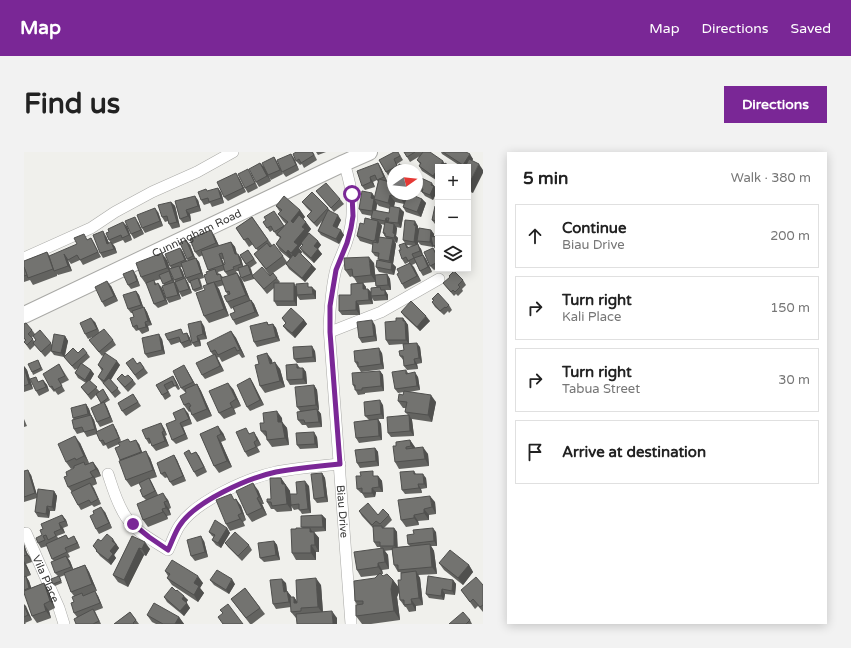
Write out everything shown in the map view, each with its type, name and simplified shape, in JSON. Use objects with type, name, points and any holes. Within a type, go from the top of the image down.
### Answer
[{"type":"main road","name":"Cunningham Road","points":[[24,315],[369,152]]},
{"type":"street","points":[[24,258],[91,228],[115,212],[152,192],[197,172],[233,152]]},
{"type":"street","name":"Biau Drive","points":[[344,163],[352,194],[353,216],[347,243],[336,270],[332,289],[330,306],[330,332],[351,624]]},
{"type":"street","points":[[330,332],[381,312],[439,279]]},
{"type":"street","points":[[108,474],[116,499],[127,518],[139,530],[168,550],[180,525],[190,514],[195,509],[225,492],[258,478],[275,473],[340,464]]},
{"type":"street","name":"Vila Place","points":[[26,533],[59,608],[64,624]]},
{"type":"building","points":[[296,152],[312,152],[314,155],[301,163],[299,159],[296,161],[293,154]]},
{"type":"building","points":[[394,152],[398,152],[400,156],[394,159],[396,164],[387,164],[386,172],[379,160]]},
{"type":"building","points":[[404,152],[415,152],[407,157]]},
{"type":"building","points":[[423,152],[430,152],[443,161],[441,164],[435,164],[435,173],[433,176],[423,169],[423,164],[420,164],[417,160]]},
{"type":"building","points":[[443,152],[466,152],[470,154],[464,164]]},
{"type":"building","points":[[291,154],[296,165],[282,172],[277,160]]},
{"type":"building","points":[[274,157],[280,170],[268,175],[262,163]]},
{"type":"building","points":[[469,159],[479,164],[471,180],[471,164],[466,164]]},
{"type":"building","points":[[260,163],[267,176],[256,182],[249,169]]},
{"type":"building","points":[[378,163],[384,177],[377,180],[375,175],[370,177],[371,182],[362,186],[357,171]]},
{"type":"building","points":[[248,169],[255,183],[245,188],[238,174]]},
{"type":"building","points":[[236,173],[243,188],[224,197],[217,182]]},
{"type":"building","points":[[379,179],[387,181],[388,203],[374,199]]},
{"type":"building","points":[[423,179],[432,183],[431,185],[434,186],[430,195],[423,192]]},
{"type":"building","points":[[326,183],[340,199],[331,208],[316,191]]},
{"type":"building","points":[[218,188],[221,198],[209,202],[208,198],[201,200],[198,192],[206,189],[207,191]]},
{"type":"building","points":[[362,191],[372,193],[371,198],[374,199],[372,211],[359,209]]},
{"type":"building","points":[[312,192],[328,208],[314,223],[307,216],[312,211],[302,202]]},
{"type":"building","points":[[195,196],[198,206],[186,210],[188,216],[180,219],[175,201]]},
{"type":"building","points":[[284,196],[300,210],[291,221],[293,223],[299,215],[306,222],[302,227],[305,229],[294,242],[298,245],[291,253],[288,250],[286,253],[276,244],[281,237],[277,234],[288,222],[278,214],[282,210],[276,206]]},
{"type":"building","points":[[406,200],[422,200],[417,212],[403,207]]},
{"type":"building","points":[[171,202],[177,222],[169,224],[167,216],[162,217],[158,205]]},
{"type":"building","points":[[390,206],[400,208],[398,223],[388,222],[389,218],[386,218],[385,221],[371,218],[373,210],[389,213]]},
{"type":"building","points":[[435,206],[435,220],[432,220]]},
{"type":"building","points":[[155,208],[160,221],[142,228],[137,215]]},
{"type":"building","points":[[328,210],[338,215],[333,226],[341,230],[336,239],[318,231]]},
{"type":"building","points":[[274,211],[284,226],[274,232],[271,226],[267,228],[263,222],[266,220],[264,217]]},
{"type":"building","points":[[135,217],[141,230],[131,234],[125,221]]},
{"type":"building","points":[[252,217],[268,240],[256,249],[248,238],[244,240],[236,228]]},
{"type":"building","points":[[365,218],[378,221],[375,240],[373,241],[357,236],[360,223],[364,224]]},
{"type":"building","points":[[405,220],[415,221],[414,225],[416,226],[414,242],[403,240]]},
{"type":"building","points":[[123,222],[129,235],[122,238],[121,235],[109,240],[106,233],[109,232],[108,229]]},
{"type":"building","points":[[385,222],[394,224],[394,238],[385,236],[385,233],[383,233]]},
{"type":"building","points":[[419,228],[431,230],[430,242],[417,241]]},
{"type":"building","points":[[211,230],[216,243],[195,252],[190,239]]},
{"type":"building","points":[[103,231],[107,244],[111,242],[114,249],[100,253],[93,235]]},
{"type":"building","points":[[309,233],[318,241],[314,246],[318,249],[311,258],[300,248],[303,245],[301,243]]},
{"type":"building","points":[[84,234],[87,240],[91,238],[98,252],[80,260],[77,255],[68,260],[64,254],[68,266],[54,271],[49,256],[77,244],[74,238]]},
{"type":"building","points":[[435,236],[435,246],[433,246],[431,237]]},
{"type":"building","points":[[379,237],[393,239],[389,261],[378,259],[379,253],[372,252],[373,242],[378,243]]},
{"type":"building","points":[[186,240],[193,256],[187,259],[180,243]]},
{"type":"building","points":[[231,242],[235,254],[238,254],[241,264],[233,267],[234,269],[225,272],[223,265],[208,270],[201,251]],"holes":[[[222,253],[225,264],[223,265],[219,254]]]},
{"type":"building","points":[[267,243],[270,247],[274,244],[283,256],[266,269],[254,254]]},
{"type":"building","points":[[405,243],[407,248],[418,244],[420,251],[412,254],[414,258],[408,261],[406,257],[402,259],[399,250],[401,250],[399,245]]},
{"type":"building","points":[[180,248],[185,260],[170,266],[165,254]]},
{"type":"building","points":[[433,248],[435,252],[435,264],[430,266],[424,252]]},
{"type":"building","points":[[248,250],[254,259],[246,264],[240,255]]},
{"type":"building","points":[[47,252],[53,269],[28,278],[24,267],[24,261]]},
{"type":"building","points":[[299,252],[312,265],[302,278],[286,264],[293,255],[295,257]]},
{"type":"building","points":[[162,253],[167,268],[141,277],[136,263]]},
{"type":"building","points":[[423,255],[428,267],[420,271],[414,258]]},
{"type":"building","points":[[369,257],[371,275],[353,277],[352,269],[345,270],[344,258]]},
{"type":"building","points":[[196,258],[201,273],[186,278],[181,263]]},
{"type":"building","points":[[377,260],[392,263],[391,270],[376,267]]},
{"type":"building","points":[[410,263],[417,276],[402,284],[397,274],[399,273],[397,269]]},
{"type":"building","points":[[248,265],[251,274],[241,278],[238,268]]},
{"type":"building","points":[[179,266],[183,277],[174,280],[169,269]]},
{"type":"building","points":[[24,267],[27,275],[24,276]]},
{"type":"building","points":[[262,267],[270,276],[273,273],[277,278],[264,289],[252,276]]},
{"type":"building","points":[[215,269],[217,275],[220,274],[222,280],[207,284],[204,275],[207,274],[206,272]]},
{"type":"building","points":[[133,270],[137,281],[128,285],[123,274]]},
{"type":"building","points":[[169,271],[172,280],[163,284],[159,275]]},
{"type":"building","points":[[455,272],[463,280],[458,285],[460,287],[455,292],[453,290],[451,292],[443,283],[450,277],[449,276]]},
{"type":"building","points":[[237,273],[246,295],[227,302],[224,296],[230,294],[229,291],[226,292],[221,278]]},
{"type":"building","points":[[387,274],[388,285],[376,286],[375,275]]},
{"type":"building","points":[[185,278],[189,289],[179,292],[175,282]]},
{"type":"building","points":[[198,278],[201,287],[193,290],[190,281]]},
{"type":"building","points":[[154,280],[155,285],[158,283],[165,300],[154,304],[146,283]]},
{"type":"building","points":[[107,281],[114,296],[102,302],[95,287]]},
{"type":"building","points":[[174,282],[178,295],[166,298],[162,286]]},
{"type":"building","points":[[214,282],[224,309],[204,316],[196,293],[205,290],[203,286]]},
{"type":"building","points":[[274,283],[294,283],[294,301],[274,301]]},
{"type":"building","points":[[308,283],[308,287],[312,287],[313,294],[297,295],[296,284]]},
{"type":"building","points":[[363,283],[363,289],[368,289],[369,300],[356,301],[356,310],[339,311],[339,295],[351,295],[351,284]]},
{"type":"building","points":[[380,287],[381,290],[385,290],[385,295],[371,296],[371,288]]},
{"type":"building","points":[[136,291],[141,305],[128,309],[123,295]]},
{"type":"building","points":[[438,293],[449,305],[440,311],[432,302],[434,300],[432,299]]},
{"type":"building","points":[[251,300],[255,312],[233,320],[230,314],[235,312],[233,307]]},
{"type":"building","points":[[411,301],[426,316],[417,327],[401,312]]},
{"type":"building","points":[[144,307],[148,321],[145,322],[146,327],[138,329],[137,325],[133,327],[130,318],[134,317],[132,311]]},
{"type":"building","points":[[291,308],[304,320],[292,333],[283,326],[286,323],[282,318]]},
{"type":"building","points":[[91,318],[97,329],[85,334],[80,323]]},
{"type":"building","points":[[396,318],[403,318],[403,321],[405,321],[406,340],[386,340],[385,322],[396,321]]},
{"type":"building","points":[[372,320],[374,336],[359,338],[357,322]]},
{"type":"building","points":[[201,321],[203,334],[197,336],[198,341],[192,343],[188,324]]},
{"type":"building","points":[[267,322],[268,325],[273,324],[276,337],[254,342],[250,326]]},
{"type":"building","points":[[26,323],[32,330],[28,334],[33,339],[27,345],[24,342],[26,340],[24,338],[24,324]]},
{"type":"building","points":[[104,329],[113,340],[99,352],[89,340]]},
{"type":"building","points":[[181,329],[183,334],[187,333],[189,340],[181,343],[179,337],[168,340],[165,334]]},
{"type":"building","points":[[40,330],[51,343],[41,352],[33,343],[36,340],[33,336]]},
{"type":"building","points":[[231,331],[240,350],[237,351],[235,347],[218,355],[215,350],[211,352],[207,343]]},
{"type":"building","points":[[54,334],[65,336],[61,353],[51,351]]},
{"type":"building","points":[[159,334],[162,350],[145,354],[142,338]]},
{"type":"building","points":[[417,343],[419,358],[414,359],[415,364],[404,366],[403,356],[400,356],[399,351],[404,350],[403,344]]},
{"type":"building","points":[[312,346],[313,357],[294,359],[293,347]]},
{"type":"building","points":[[73,348],[78,353],[83,348],[87,353],[72,366],[64,357]]},
{"type":"building","points":[[379,348],[381,364],[358,367],[358,362],[355,362],[354,351]]},
{"type":"building","points":[[105,353],[117,361],[104,381],[98,377],[103,369],[98,365]]},
{"type":"building","points":[[267,353],[270,364],[275,362],[280,381],[260,386],[255,365],[259,364],[257,356]]},
{"type":"building","points":[[215,354],[220,366],[202,375],[196,363]]},
{"type":"building","points":[[133,358],[137,364],[140,362],[144,368],[135,375],[126,363]]},
{"type":"building","points":[[38,360],[41,368],[32,372],[28,364]]},
{"type":"building","points":[[81,363],[91,370],[85,380],[75,373]]},
{"type":"building","points":[[59,364],[65,376],[58,379],[62,386],[54,390],[52,386],[50,387],[43,374]]},
{"type":"building","points":[[297,364],[297,368],[303,368],[303,379],[287,380],[286,365]]},
{"type":"building","points":[[184,365],[193,382],[181,388],[173,371]]},
{"type":"building","points":[[24,367],[29,384],[24,386]]},
{"type":"building","points":[[406,370],[406,374],[415,372],[417,386],[395,389],[392,372]]},
{"type":"building","points":[[380,371],[381,386],[355,390],[352,373]]},
{"type":"building","points":[[122,374],[125,377],[128,375],[133,380],[125,387],[117,379]]},
{"type":"building","points":[[173,376],[177,385],[174,386],[172,381],[164,385],[168,392],[162,395],[156,385]]},
{"type":"building","points":[[36,377],[38,382],[43,380],[46,387],[36,391],[30,379]]},
{"type":"building","points":[[109,378],[118,388],[112,393],[103,383]]},
{"type":"building","points":[[250,378],[260,400],[247,407],[237,385]]},
{"type":"building","points":[[89,380],[97,387],[88,395],[81,387]]},
{"type":"building","points":[[228,383],[236,399],[230,403],[232,407],[219,413],[209,391]]},
{"type":"building","points":[[197,384],[207,409],[192,415],[189,407],[191,406],[189,403],[184,405],[180,396],[186,393],[185,389]]},
{"type":"building","points":[[314,385],[316,405],[297,407],[295,387]]},
{"type":"building","points":[[103,389],[108,398],[101,403],[96,394]]},
{"type":"building","points":[[404,391],[431,395],[428,415],[405,412],[407,402],[398,401],[399,394],[403,395]]},
{"type":"building","points":[[133,394],[138,402],[122,411],[118,403]]},
{"type":"building","points":[[380,400],[381,414],[365,416],[364,402]]},
{"type":"building","points":[[104,402],[110,417],[97,422],[91,408]]},
{"type":"building","points":[[86,404],[88,414],[73,418],[71,408]]},
{"type":"building","points":[[184,408],[189,419],[180,423],[185,434],[172,440],[166,424],[176,420],[173,413]]},
{"type":"building","points":[[317,409],[319,422],[305,423],[304,420],[298,420],[297,412]]},
{"type":"building","points":[[277,411],[278,422],[282,422],[285,438],[267,440],[266,431],[261,431],[260,423],[264,423],[263,413]]},
{"type":"building","points":[[91,415],[95,429],[84,432],[82,427],[74,429],[72,420]]},
{"type":"building","points":[[409,415],[410,431],[388,433],[387,417]]},
{"type":"building","points":[[378,419],[379,436],[356,438],[354,422]]},
{"type":"building","points":[[161,423],[165,441],[152,446],[149,438],[146,439],[142,430]]},
{"type":"building","points":[[113,424],[119,438],[105,444],[103,440],[100,441],[96,432]]},
{"type":"building","points":[[218,426],[221,434],[217,436],[227,461],[214,466],[200,434]]},
{"type":"building","points":[[246,428],[249,434],[254,432],[257,440],[254,442],[256,447],[245,452],[236,432]]},
{"type":"building","points":[[314,432],[315,444],[297,445],[296,433]]},
{"type":"building","points":[[75,436],[84,456],[76,460],[75,458],[66,462],[58,444]]},
{"type":"building","points":[[128,439],[130,442],[136,440],[141,452],[120,460],[115,448],[120,446],[118,443]]},
{"type":"building","points":[[410,440],[411,446],[406,447],[406,449],[423,447],[425,459],[395,462],[393,446],[396,446],[396,442]]},
{"type":"building","points":[[375,448],[376,461],[357,463],[355,450]]},
{"type":"building","points":[[189,450],[191,454],[196,452],[204,467],[194,472],[184,453]]},
{"type":"building","points":[[146,451],[153,470],[126,480],[119,461]]},
{"type":"building","points":[[174,455],[183,476],[170,482],[165,472],[161,474],[157,463]]},
{"type":"building","points":[[84,462],[85,465],[93,462],[96,469],[90,472],[93,477],[68,487],[64,477],[67,476],[66,472],[74,468],[74,466]]},
{"type":"building","points":[[28,470],[35,493],[24,497],[24,471]]},
{"type":"building","points":[[373,471],[373,476],[378,476],[379,487],[372,488],[372,493],[362,493],[362,488],[357,489],[356,476],[361,476],[360,472]]},
{"type":"building","points":[[414,471],[414,474],[423,474],[424,484],[418,484],[419,488],[402,490],[400,472]]},
{"type":"building","points":[[322,473],[325,497],[314,499],[311,474]]},
{"type":"building","points":[[149,478],[155,491],[143,497],[140,490],[142,489],[139,483]]},
{"type":"building","points":[[270,478],[281,478],[282,484],[285,484],[287,504],[272,506],[271,502],[267,502],[267,499],[271,499]]},
{"type":"building","points":[[305,481],[308,509],[299,510],[299,504],[291,505],[290,494],[297,494],[296,482]]},
{"type":"building","points":[[90,483],[98,499],[91,503],[89,500],[78,505],[71,492]]},
{"type":"building","points":[[253,483],[259,497],[257,498],[262,508],[247,515],[236,491]]},
{"type":"building","points":[[38,489],[54,491],[52,507],[47,506],[46,514],[35,512]]},
{"type":"building","points":[[163,493],[167,501],[164,502],[166,508],[162,509],[163,512],[143,520],[137,504]]},
{"type":"building","points":[[231,494],[234,500],[236,499],[242,513],[238,515],[240,519],[226,524],[216,500]]},
{"type":"building","points":[[430,496],[432,507],[424,509],[424,513],[414,515],[414,518],[401,520],[398,500]]},
{"type":"building","points":[[368,503],[378,515],[383,509],[389,515],[380,524],[376,521],[372,525],[359,511]]},
{"type":"building","points":[[101,507],[109,523],[96,529],[90,516],[94,514],[93,511]]},
{"type":"building","points":[[62,515],[65,521],[59,523],[61,529],[54,532],[56,536],[48,540],[46,535],[43,536],[45,540],[38,543],[36,538],[42,535],[40,530],[43,529],[41,524]]},
{"type":"building","points":[[322,515],[323,527],[301,527],[301,516]]},
{"type":"building","points":[[215,520],[227,528],[218,543],[212,540],[215,535],[209,532]]},
{"type":"building","points":[[373,526],[394,528],[394,546],[380,546],[380,542],[374,542]]},
{"type":"building","points":[[310,528],[310,532],[314,532],[315,545],[311,545],[311,553],[292,553],[291,529]]},
{"type":"building","points":[[433,528],[434,541],[408,544],[407,535],[414,534],[413,530]]},
{"type":"building","points":[[235,532],[249,545],[238,556],[225,543]]},
{"type":"building","points":[[107,534],[116,544],[110,551],[113,554],[108,560],[96,551],[97,550],[93,546],[98,539],[101,541]]},
{"type":"building","points":[[66,535],[68,539],[74,536],[77,543],[65,548],[67,552],[52,559],[46,544]]},
{"type":"building","points":[[132,536],[145,542],[142,549],[139,548],[124,580],[113,575]]},
{"type":"building","points":[[201,536],[205,552],[191,556],[187,540]]},
{"type":"building","points":[[274,541],[276,555],[260,558],[258,543]]},
{"type":"building","points":[[430,544],[432,567],[398,570],[398,565],[394,565],[392,548]]},
{"type":"building","points":[[383,548],[385,562],[378,563],[378,567],[357,570],[354,552]]},
{"type":"building","points":[[24,550],[27,555],[24,556]]},
{"type":"building","points":[[450,550],[469,565],[458,578],[439,563]]},
{"type":"building","points":[[66,556],[71,567],[55,573],[51,562]]},
{"type":"building","points":[[172,560],[198,576],[194,583],[199,586],[194,595],[167,578],[170,574],[165,571]]},
{"type":"building","points":[[85,565],[92,584],[71,592],[64,573]]},
{"type":"building","points":[[217,570],[232,579],[226,590],[210,580]]},
{"type":"building","points":[[416,571],[419,598],[411,599],[412,604],[404,605],[404,600],[400,600],[398,580],[401,580],[401,573]]},
{"type":"building","points":[[380,573],[383,576],[387,574],[393,580],[391,589],[394,611],[356,616],[356,605],[363,604],[363,601],[355,601],[354,581],[375,578]]},
{"type":"building","points":[[26,576],[29,588],[24,590],[24,577]]},
{"type":"building","points":[[59,576],[61,581],[53,584],[51,579]]},
{"type":"building","points":[[428,576],[453,580],[452,591],[442,589],[441,596],[426,594]]},
{"type":"building","points":[[476,577],[483,585],[483,605],[480,607],[473,599],[470,602],[461,590]]},
{"type":"building","points":[[316,578],[318,607],[301,608],[301,611],[291,612],[290,597],[294,597],[294,603],[297,603],[296,580]]},
{"type":"building","points":[[282,579],[284,592],[287,591],[289,602],[273,604],[270,580]]},
{"type":"building","points":[[44,583],[50,601],[44,604],[46,611],[32,616],[24,591]]},
{"type":"building","points":[[172,587],[184,596],[182,599],[187,603],[180,611],[164,597]]},
{"type":"building","points":[[245,588],[260,608],[246,618],[231,599]]},
{"type":"building","points":[[95,591],[100,603],[74,613],[71,603],[74,602],[72,597],[82,593],[83,596]]},
{"type":"building","points":[[154,603],[179,617],[175,624],[163,624],[147,615]]},
{"type":"building","points":[[228,604],[243,624],[223,624],[218,617],[223,613],[220,610]]},
{"type":"building","points":[[24,605],[28,615],[24,617]]},
{"type":"building","points":[[93,609],[99,621],[93,624],[76,624],[74,619]]},
{"type":"building","points":[[332,611],[333,624],[297,624],[296,614]]},
{"type":"building","points":[[130,612],[136,620],[133,623],[134,624],[114,624]]},
{"type":"building","points":[[463,612],[470,620],[466,624],[449,624]]},
{"type":"route","points":[[133,524],[139,530],[168,550],[180,525],[195,509],[225,492],[258,478],[275,473],[300,468],[340,464],[329,327],[331,295],[336,270],[347,243],[351,228],[353,216],[352,194]]}]
